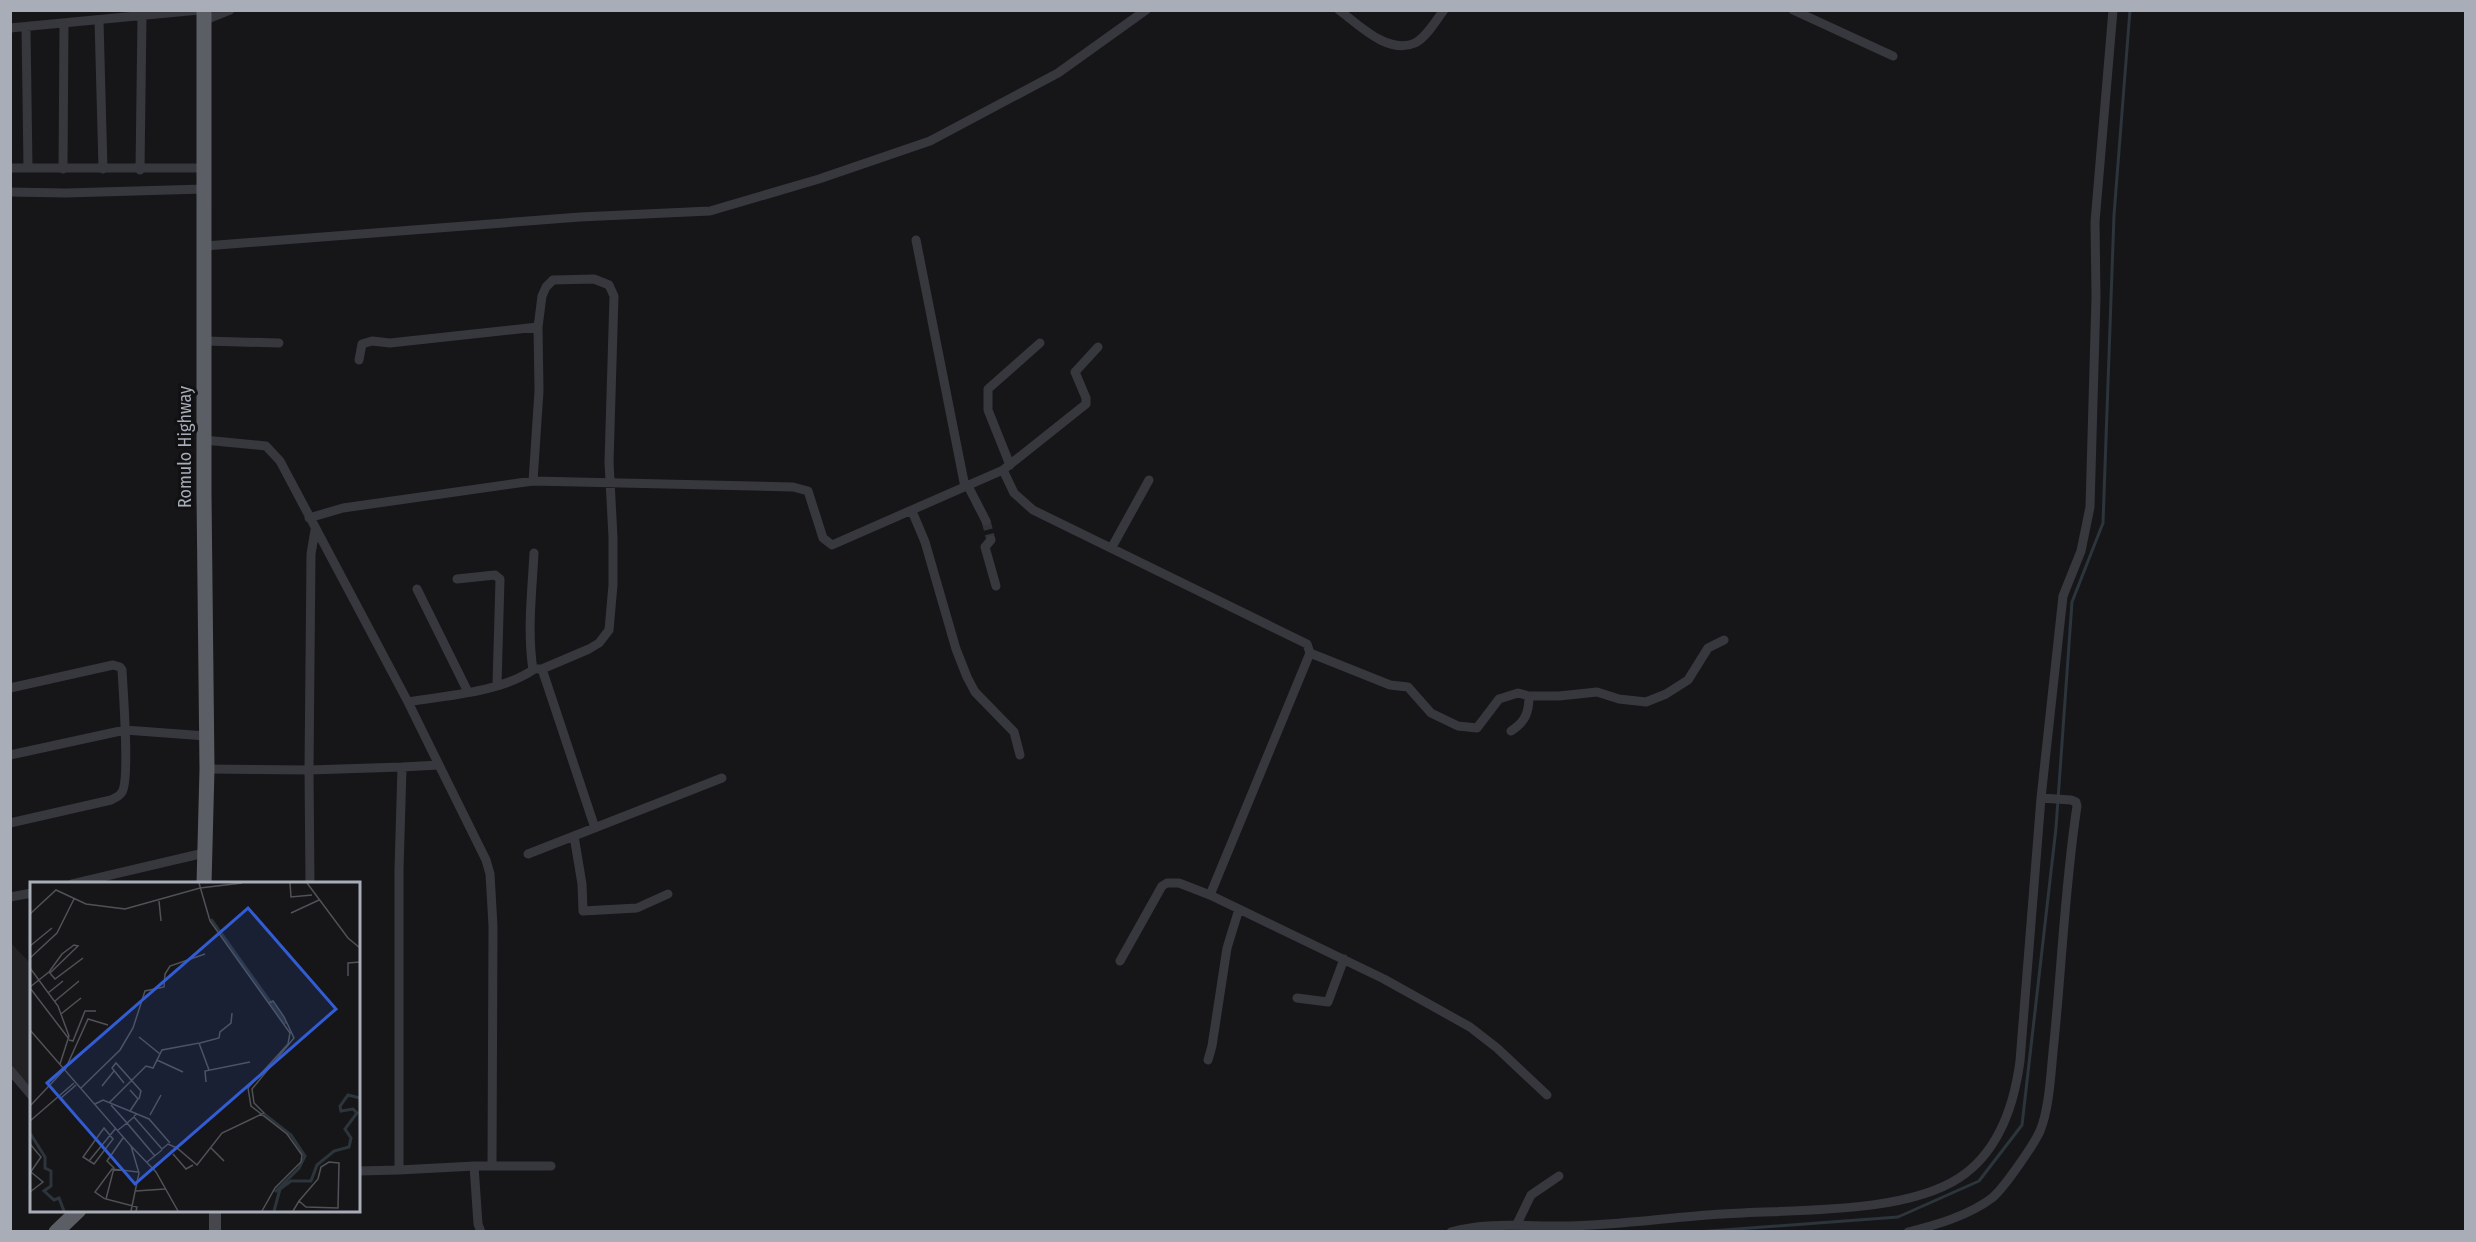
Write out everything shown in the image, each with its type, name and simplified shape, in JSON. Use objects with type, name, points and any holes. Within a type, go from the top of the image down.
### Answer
[{"type":"highway","name":"Romulo Highway","points":[[203,14],[207,769],[204,882]]},
{"type":"highway","points":[[57,1232],[77,1212]]},
{"type":"main road","points":[[214,1232],[215,1212]]},
{"type":"street","points":[[10,28],[230,10]]},
{"type":"street","points":[[205,246],[580,217],[710,211],[819,179],[930,141],[1058,73],[1146,10]]},
{"type":"street","points":[[1339,10],[1374,36],[1390,44],[1403,46],[1417,42],[1444,10]]},
{"type":"street","points":[[1793,10],[1893,56]]},
{"type":"street","points":[[1451,1232],[1482,1226],[1643,1223],[1722,1214],[1862,1207],[1921,1195],[1960,1178],[1972,1167],[2003,1127],[2014,1095],[2020,1061],[2063,596],[2081,551],[2090,507],[2096,297],[2095,222],[2113,10]]},
{"type":"street","points":[[140,170],[142,16]]},
{"type":"street","points":[[99,20],[103,169]]},
{"type":"street","points":[[63,169],[64,23]]},
{"type":"street","points":[[26,27],[28,168]]},
{"type":"street","points":[[10,168],[140,170],[204,168]]},
{"type":"street","points":[[10,192],[78,193],[204,189]]},
{"type":"street","points":[[916,240],[967,487],[986,521]]},
{"type":"street","points":[[408,702],[468,692],[520,677],[589,649],[599,643],[609,630],[613,576],[610,397],[614,296],[609,285],[594,279],[553,280],[546,287],[542,296],[538,327],[539,391],[533,481]]},
{"type":"street","points":[[359,360],[362,344],[367,341],[390,343],[538,327]]},
{"type":"street","points":[[205,341],[279,343]]},
{"type":"street","points":[[1040,343],[988,389],[988,410],[1014,493],[1033,510],[1307,644],[1310,653],[1210,895]]},
{"type":"street","points":[[309,518],[343,508],[533,481],[804,488],[812,497],[823,538],[832,545],[967,487],[1006,467],[1086,404],[1086,398],[1075,372],[1098,347]]},
{"type":"street","points":[[204,440],[266,446],[280,461],[408,702],[486,860],[490,874],[494,926],[492,1166]]},
{"type":"street","points":[[1112,547],[1149,480]]},
{"type":"street","points":[[912,511],[925,542],[956,649],[967,677],[975,692],[1014,732],[1020,755]]},
{"type":"street","points":[[310,882],[311,554],[315,530]]},
{"type":"street","points":[[991,540],[985,547],[996,585]]},
{"type":"street","points":[[534,553],[530,654],[595,828]]},
{"type":"street","points":[[457,579],[495,575],[500,579],[496,685]]},
{"type":"street","points":[[417,589],[468,692]]},
{"type":"street","points":[[1310,653],[1390,684],[1408,687],[1431,712],[1458,726],[1477,728],[1499,699],[1518,693],[1529,696],[1597,692],[1619,699],[1646,702],[1688,680],[1708,648],[1724,640]]},
{"type":"street","points":[[10,688],[113,665],[120,667],[125,730],[124,790],[121,794],[111,800],[10,823]]},
{"type":"street","points":[[1511,731],[1526,717],[1529,710],[1529,696]]},
{"type":"street","points":[[10,755],[125,730],[206,736]]},
{"type":"street","points":[[207,769],[309,770],[439,765]]},
{"type":"street","points":[[399,1170],[399,869],[402,767]]},
{"type":"street","points":[[528,854],[722,778]]},
{"type":"street","points":[[1908,1232],[1934,1225],[1993,1197],[2039,1132],[2044,1119],[2052,1058],[2070,848],[2077,806],[2076,802],[2071,800],[2046,798]]},
{"type":"street","points":[[574,836],[582,884],[583,911],[638,908],[668,894]]},
{"type":"street","points":[[81,882],[204,853]]},
{"type":"street","points":[[1120,961],[1162,886],[1167,883],[1179,883],[1210,895],[1344,959],[1470,1027],[1497,1048],[1547,1095]]},
{"type":"street","points":[[10,897],[30,893]]},
{"type":"street","points":[[1208,1060],[1227,948],[1239,909]]},
{"type":"street","points":[[1298,998],[1328,1002],[1344,959]]},
{"type":"street","points":[[10,1070],[30,1094]]},
{"type":"street","points":[[360,1171],[474,1166],[551,1166]]},
{"type":"street","points":[[474,1166],[478,1224],[481,1232]]},
{"type":"street","points":[[1516,1226],[1531,1195],[1559,1176]]},
{"type":"shaded area","points":[[10,942],[30,963],[30,1087],[11,1065]]},
{"type":"waterway","points":[[1697,1232],[1898,1217],[1979,1181],[2022,1125],[2056,828],[2072,602],[2103,523],[2114,215],[2130,10]]},
{"type":"tunnel","points":[[986,521],[991,540]]}]
